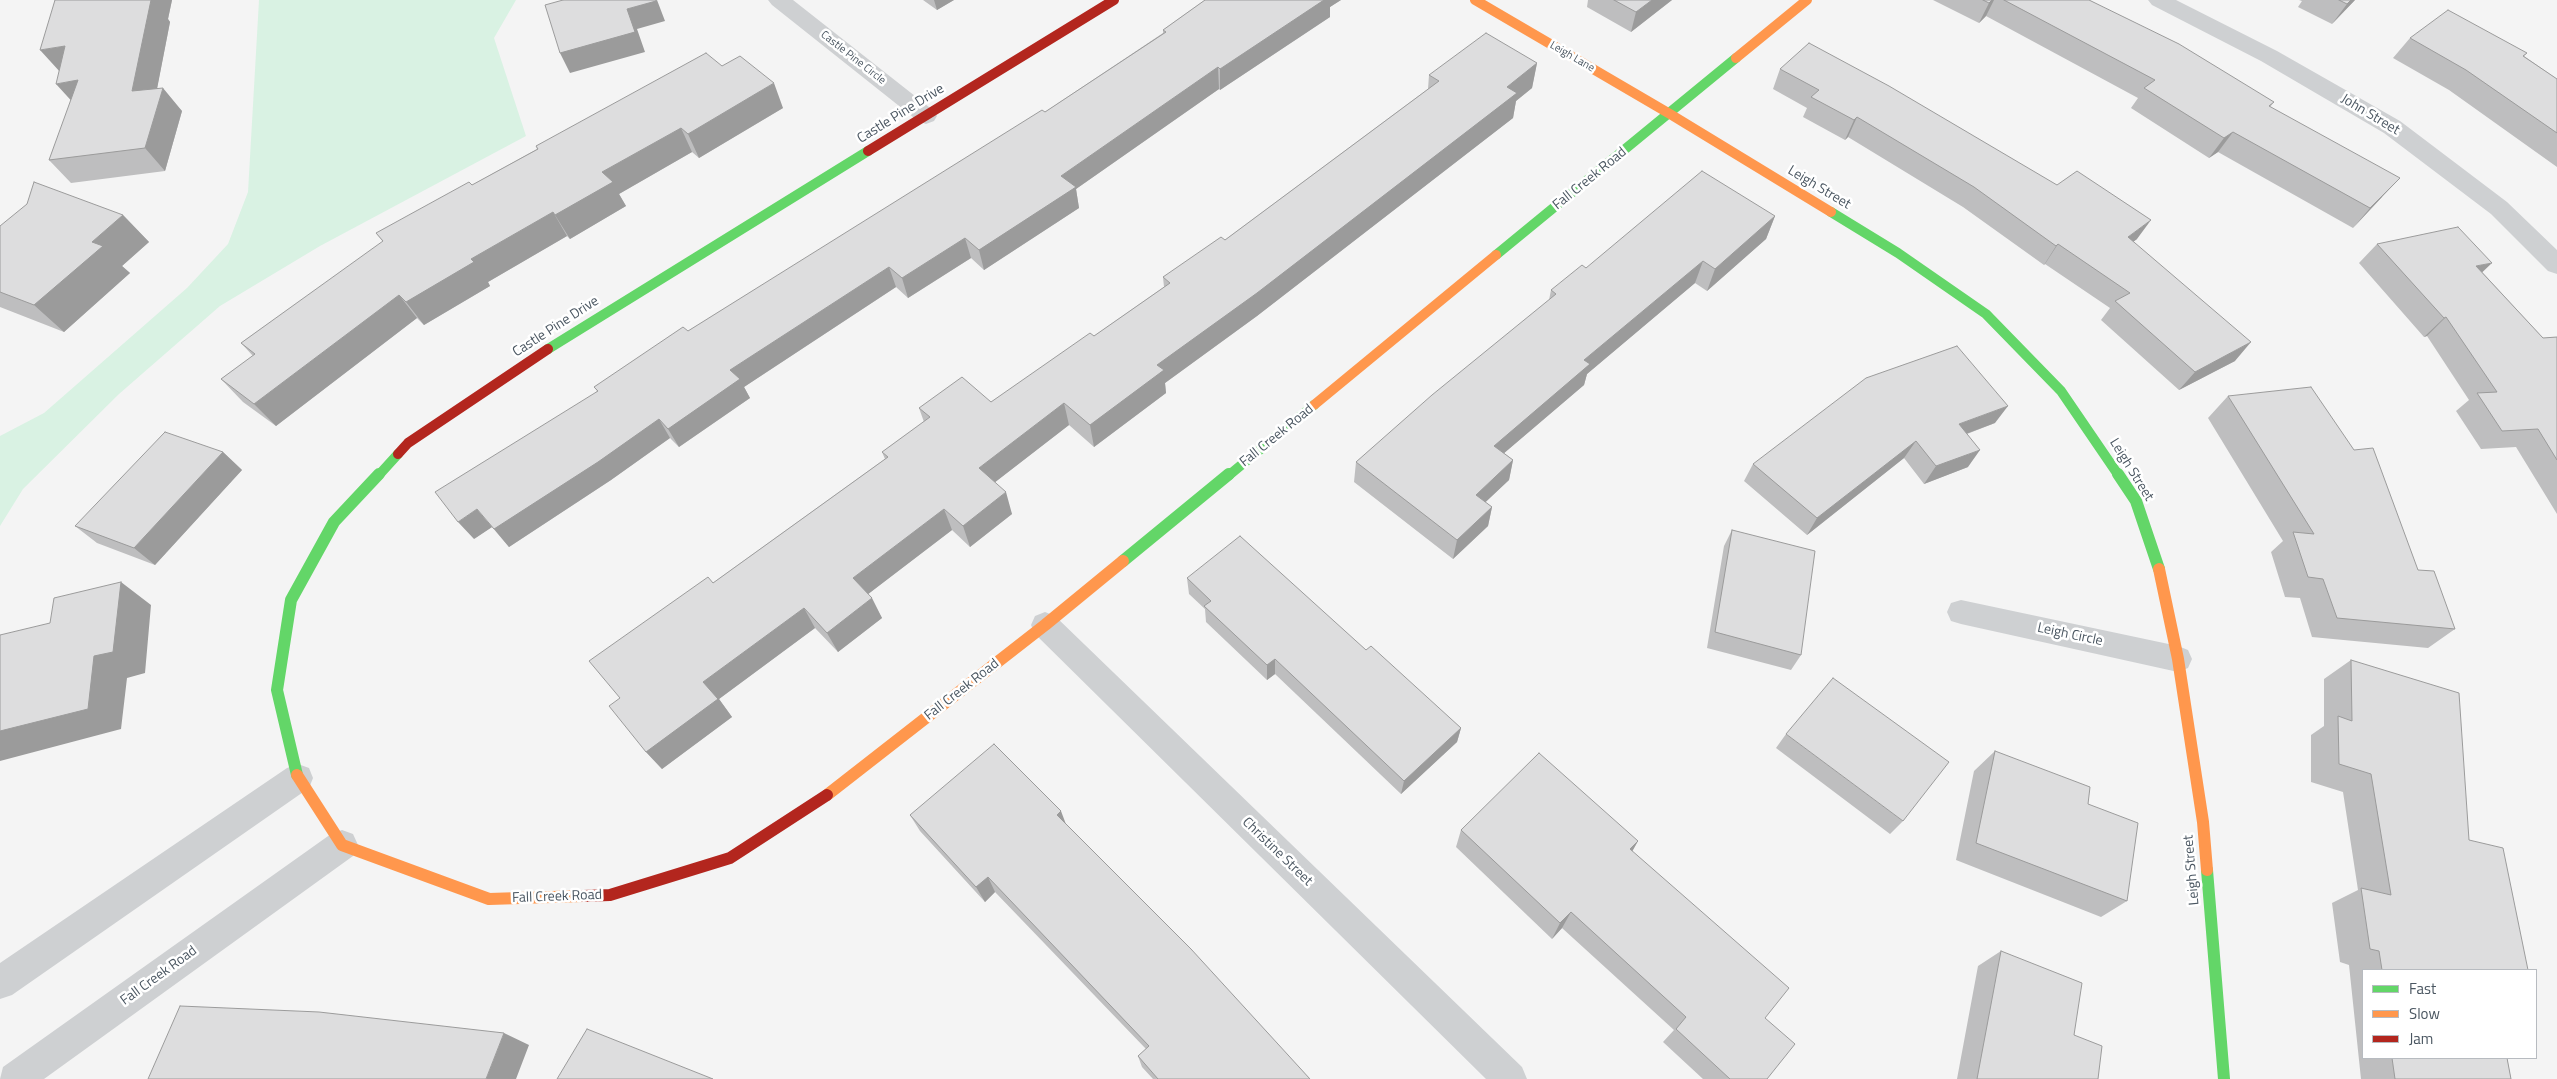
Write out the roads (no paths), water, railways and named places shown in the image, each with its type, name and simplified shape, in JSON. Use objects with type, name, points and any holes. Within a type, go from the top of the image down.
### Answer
[{"type":"street","name":"Castle Pine Circle","points":[[779,0],[926,116]]},
{"type":"street","name":"Castle Pine Drive","points":[[342,845],[298,778],[277,690],[292,600],[334,522],[408,443],[577,330],[1114,0]]},
{"type":"street","name":"Leigh Lane","points":[[1475,0],[1670,114]]},
{"type":"street","name":"Fall Creek Road","points":[[15,1079],[342,845],[489,899],[610,895],[730,858],[816,803],[1045,625],[1807,0]]},
{"type":"street","name":"John Street","points":[[2158,0],[2269,56],[2392,127],[2499,208],[2557,265]]},
{"type":"street","name":"Leigh Street","points":[[1670,114],[1898,253],[1986,314],[2061,391],[2136,501],[2159,567],[2178,659],[2203,822],[2224,1079]]},
{"type":"street","name":"Leigh Circle","points":[[1961,612],[2178,659]]},
{"type":"street","name":"Christine Street","points":[[1045,625],[1510,1079]]},
{"type":"street","points":[[0,983],[298,778]]}]
